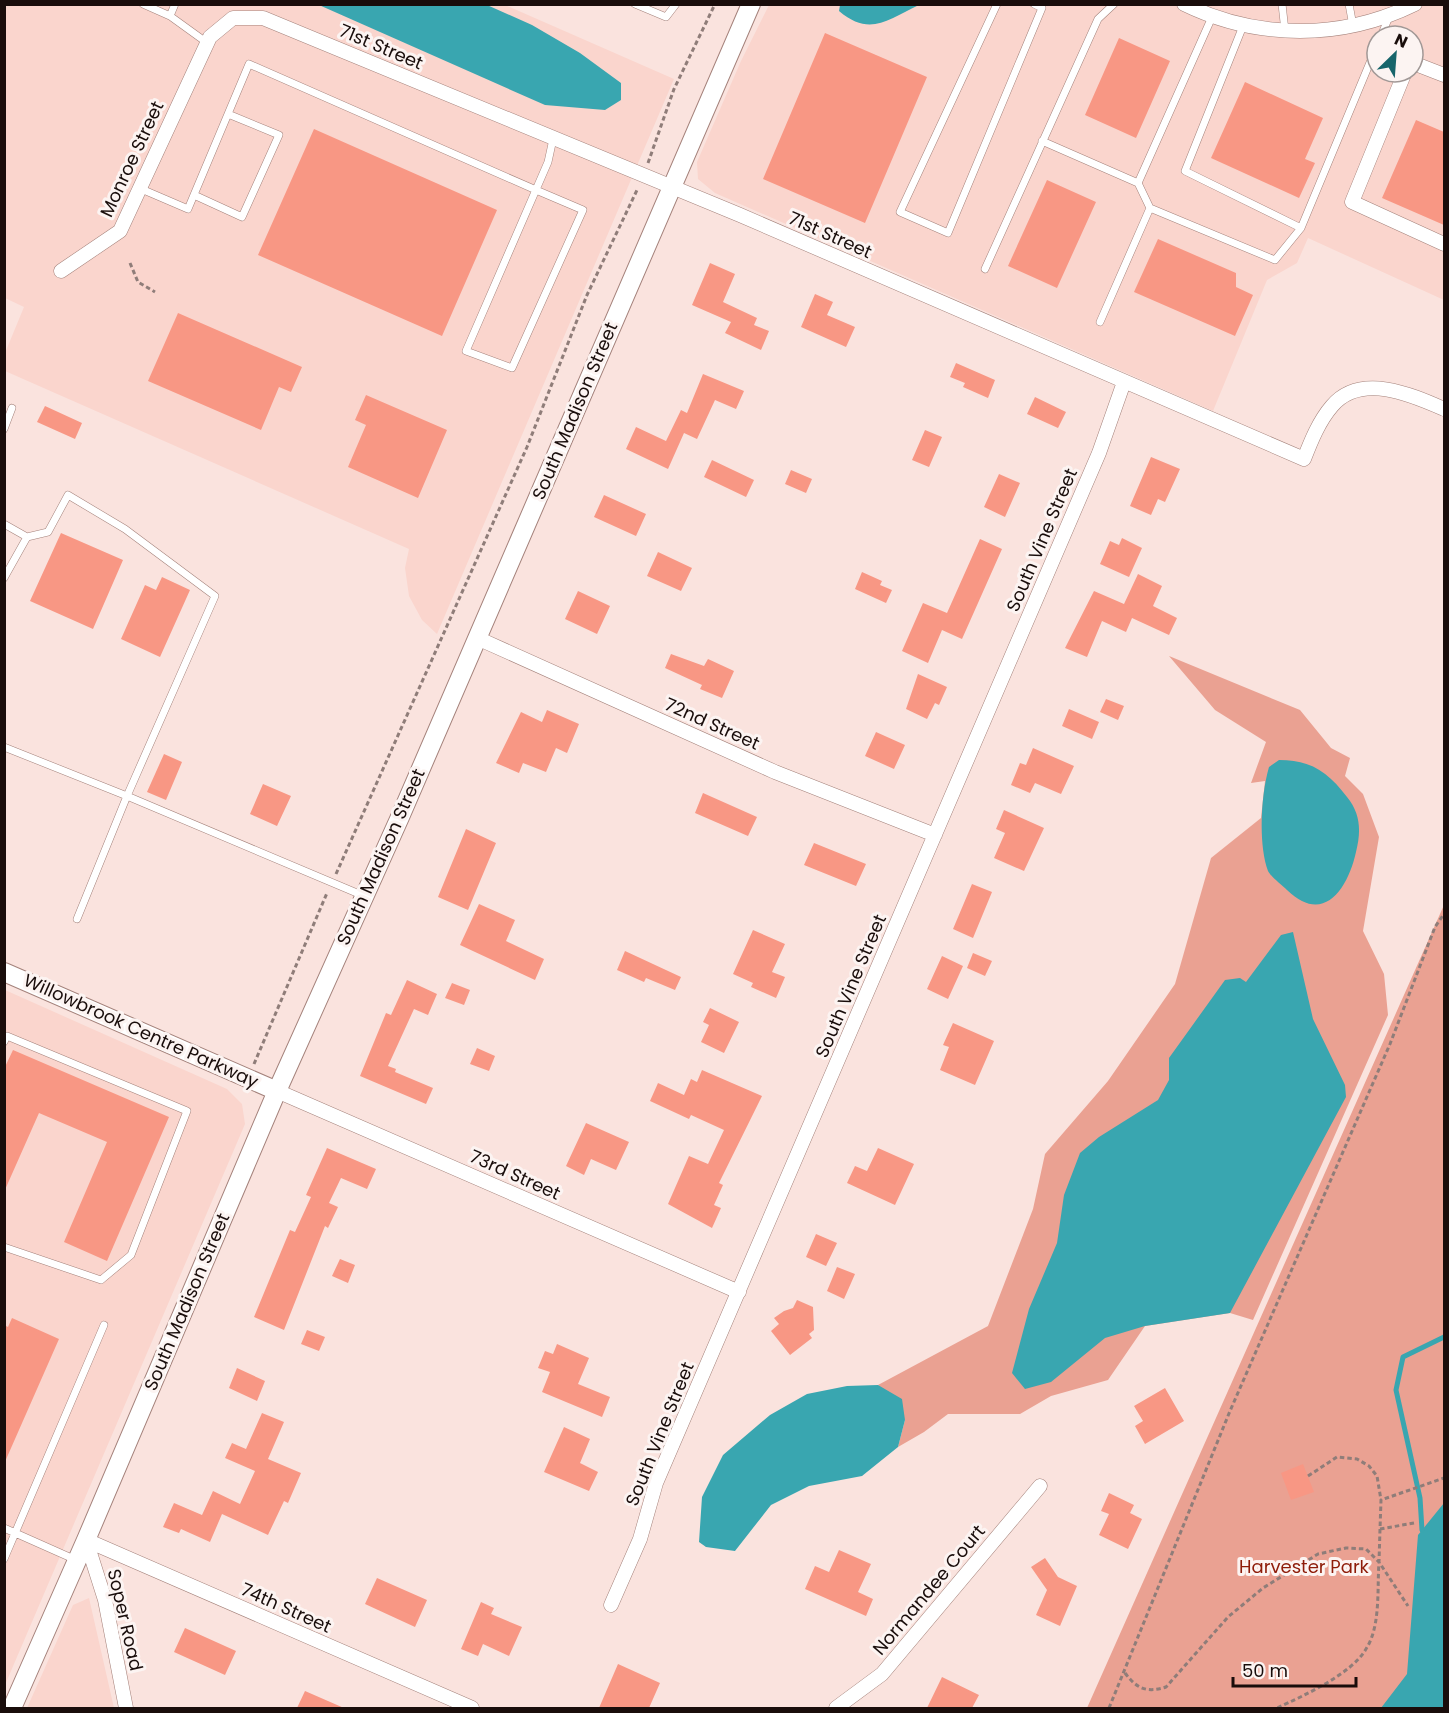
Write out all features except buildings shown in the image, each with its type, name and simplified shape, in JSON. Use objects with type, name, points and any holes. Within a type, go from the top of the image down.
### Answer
[{"type":"street","name":"South Madison Street","points":[[12,1708],[277,1091],[477,639],[751,4]]},
{"type":"street","points":[[1184,4],[1212,17],[1243,26],[1286,32],[1353,26],[1389,17],[1415,4]]},
{"type":"street","name":"71st Street","points":[[192,71],[206,42],[233,18],[263,18],[275,21],[670,189],[740,215],[1304,459],[1322,419],[1333,404],[1350,394],[1368,389],[1390,389],[1444,409]]},
{"type":"street","points":[[1425,68],[1444,75]]},
{"type":"street","name":"Monroe Street","points":[[62,271],[120,231],[192,71]]},
{"type":"street","points":[[1401,84],[1352,202],[1444,244]]},
{"type":"street","name":"South Vine Street","points":[[610,1605],[640,1539],[656,1483],[1100,453],[1124,382]]},
{"type":"street","name":"72nd Street","points":[[477,639],[775,772],[935,835]]},
{"type":"street","name":"Willowbrook Centre Parkway","points":[[4,972],[277,1091]]},
{"type":"street","name":"73rd Street","points":[[277,1091],[739,1292]]},
{"type":"street","name":"Normandee Court","points":[[837,1708],[882,1674],[1040,1486]]},
{"type":"street","name":"Soper Road","points":[[86,1540],[105,1600],[126,1708]]},
{"type":"street","name":"74th Street","points":[[86,1540],[472,1708]]},
{"type":"lane","points":[[143,4],[170,16],[206,42]]},
{"type":"lane","points":[[170,16],[175,4]]},
{"type":"lane","points":[[634,4],[666,17],[676,4]]},
{"type":"lane","points":[[997,4],[900,212],[948,234],[1041,8],[1034,4]]},
{"type":"lane","points":[[985,269],[1098,19],[1114,4]]},
{"type":"lane","points":[[1282,4],[1286,32]]},
{"type":"lane","points":[[1349,4],[1353,26]]},
{"type":"lane","points":[[1138,183],[1212,17]]},
{"type":"lane","points":[[1386,24],[1389,17]]},
{"type":"lane","points":[[1243,26],[1185,171],[1301,228]]},
{"type":"lane","points":[[139,188],[188,209],[249,64],[536,190],[583,210],[512,368],[466,351],[536,190],[548,162],[553,139]]},
{"type":"lane","points":[[1042,141],[1138,183],[1150,208],[1275,260],[1301,228],[1365,77]]},
{"type":"lane","points":[[194,195],[242,217],[279,135],[228,114]]},
{"type":"lane","points":[[1100,322],[1150,208]]},
{"type":"lane","points":[[4,429],[12,408]]},
{"type":"lane","points":[[4,524],[27,537],[48,532],[68,495],[125,530],[215,596],[127,796],[77,919]]},
{"type":"lane","points":[[4,578],[27,537]]},
{"type":"lane","points":[[4,747],[364,896]]},
{"type":"lane","points":[[4,1042],[7,1036],[187,1111],[131,1255],[101,1280],[4,1246]]},
{"type":"lane","points":[[4,1559],[104,1325]]},
{"type":"lane","points":[[4,1528],[77,1561]]},
{"type":"path","points":[[650,159],[674,89],[715,4]]},
{"type":"path","points":[[248,1078],[332,882],[527,447],[587,295],[636,194]]},
{"type":"path","points":[[130,263],[138,282],[155,292]]},
{"type":"path","points":[[1109,1708],[1230,1411],[1390,1044],[1435,927],[1444,914]]},
{"type":"path","points":[[1277,1708],[1354,1664],[1367,1649],[1374,1629],[1381,1500],[1377,1476],[1370,1466],[1357,1459],[1337,1457],[1308,1476]]},
{"type":"path","points":[[1381,1500],[1444,1478]]},
{"type":"path","points":[[1380,1528],[1414,1522]]},
{"type":"path","points":[[1125,1673],[1136,1687],[1154,1691],[1166,1687],[1228,1617],[1263,1588],[1318,1554],[1346,1548],[1366,1549],[1379,1562],[1408,1606]]},
{"type":"shaded area","points":[[5,5],[505,5],[674,79],[437,634],[422,620],[409,596],[405,568],[409,549],[5,371],[5,353],[24,307],[5,298]]},
{"type":"shaded area","points":[[769,5],[1444,5],[1444,300],[1308,238],[1297,263],[1267,280],[1213,411],[715,193],[698,179],[697,162],[741,61]]},
{"type":"shaded area","points":[[5,990],[227,1089],[242,1104],[245,1124],[5,1685]]},
{"type":"shaded area","points":[[89,1598],[114,1708],[27,1708],[73,1605]]},
{"type":"green space","points":[[1169,656],[1300,710],[1331,748],[1350,758],[1345,776],[1363,794],[1379,837],[1363,931],[1384,974],[1388,1015],[1253,1320],[1230,1313],[1145,1326],[1108,1380],[1051,1396],[1020,1414],[948,1414],[924,1432],[898,1447],[905,1420],[878,1385],[988,1326],[1033,1209],[1045,1154],[1108,1081],[1175,984],[1211,858],[1261,818],[1265,781],[1251,783],[1266,742],[1215,710]]},
{"type":"green space","name":"Harvester Park","points":[[1444,905],[1444,1708],[1087,1708]]},
{"type":"water","points":[[840,4],[919,5],[888,20],[869,24],[850,19],[839,11]]},
{"type":"water","points":[[319,5],[487,5],[532,25],[580,53],[621,83],[621,100],[605,110],[545,105]]},
{"type":"water","points":[[1279,760],[1300,762],[1326,774],[1352,803],[1359,823],[1356,852],[1347,878],[1332,898],[1323,903],[1312,904],[1300,900],[1268,871],[1262,833],[1264,791],[1269,767]]},
{"type":"water","points":[[1293,932],[1313,1019],[1345,1085],[1346,1097],[1230,1313],[1145,1326],[1105,1338],[1051,1382],[1025,1389],[1012,1373],[1029,1309],[1057,1243],[1064,1195],[1080,1153],[1099,1137],[1158,1100],[1169,1080],[1169,1058],[1225,980],[1240,978],[1246,982],[1281,935]]},
{"type":"water","points":[[878,1385],[902,1399],[905,1420],[898,1447],[862,1476],[809,1486],[771,1505],[735,1551],[706,1547],[699,1542],[702,1497],[723,1455],[770,1415],[807,1394],[847,1386]]},
{"type":"water","points":[[1444,1503],[1444,1708],[1381,1708],[1407,1674],[1418,1535]]},
{"type":"waterway","points":[[1422,1530],[1420,1498],[1396,1390],[1403,1357],[1444,1337]]}]
